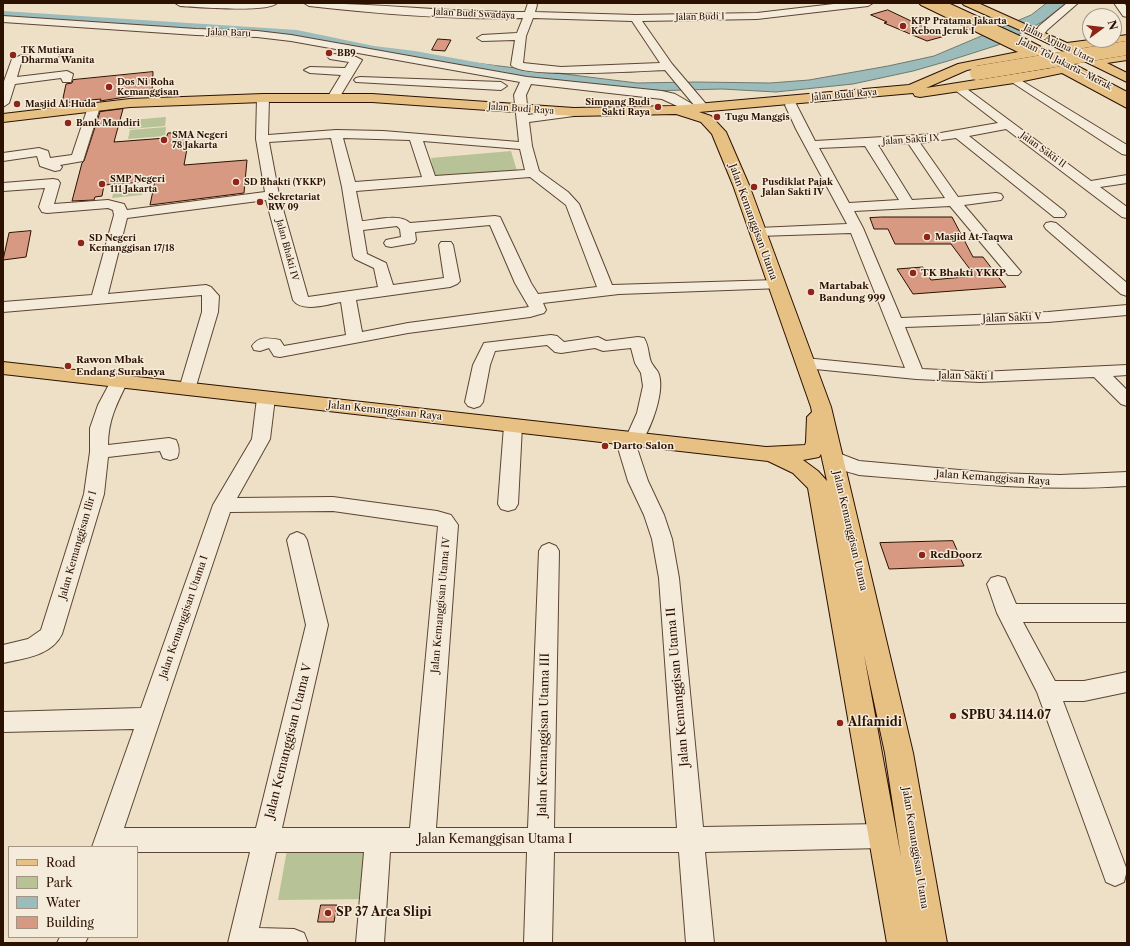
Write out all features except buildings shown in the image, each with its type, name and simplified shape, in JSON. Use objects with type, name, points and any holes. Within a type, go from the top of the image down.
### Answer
[{"type":"main road","points":[[925,3],[995,25],[1027,38],[1033,53],[1127,104]]},
{"type":"main road","name":"Jalan Tol Jakarta–Merak","points":[[938,3],[1027,38],[1127,86]]},
{"type":"main road","name":"Jalan Tol Jakarta–Merak","points":[[954,3],[995,25]]},
{"type":"main road","points":[[968,3],[995,25]]},
{"type":"main road","name":"Jalan Tol Jakarta–Merak","points":[[1027,38],[1127,97]]},
{"type":"main road","name":"Jalan Arjuna Utara","points":[[1027,38],[1066,47],[1127,78]]},
{"type":"main road","points":[[1066,47],[1127,39]]},
{"type":"main road","points":[[917,91],[966,78],[973,74],[1127,48]]},
{"type":"main road","name":"Jalan Budi Raya","points":[[719,132],[726,120],[742,111],[917,91],[963,67],[1033,53]]},
{"type":"main road","points":[[1092,61],[1127,56]]},
{"type":"main road","name":"Jalan Budi Raya","points":[[3,118],[94,107],[263,98],[333,98],[438,102],[522,114],[674,110],[959,88],[1064,69]]},
{"type":"main road","name":"Jalan Kemanggisan Utama","points":[[674,110],[701,116],[712,124],[719,132],[758,232],[843,466],[900,753],[931,943]]},
{"type":"main road","name":"Jalan Kemanggisan Raya","points":[[3,368],[766,454]]},
{"type":"main road","points":[[766,454],[811,452],[817,443],[816,419],[821,407]]},
{"type":"main road","name":"Jalan Kemanggisan Utama","points":[[766,454],[798,465],[813,478],[818,487],[866,729],[882,836],[903,943]]},
{"type":"street","points":[[180,3],[262,6],[272,4]]},
{"type":"street","name":"Jalan Budi Swadaya","points":[[309,3],[350,8],[479,16],[531,15]]},
{"type":"street","points":[[532,3],[531,15],[521,36],[520,54],[513,64],[550,69],[584,70],[639,69],[668,66]]},
{"type":"street","name":"Jalan Budi I","points":[[531,15],[635,18],[757,16],[863,3]]},
{"type":"street","points":[[1027,38],[1073,3]]},
{"type":"street","points":[[1119,3],[1127,14]]},
{"type":"street","points":[[635,18],[668,66],[688,90],[697,108]]},
{"type":"street","name":"Jalan Baru","points":[[3,19],[196,32],[257,34],[307,40],[452,66],[525,84]]},
{"type":"street","points":[[482,38],[521,36]]},
{"type":"street","points":[[377,53],[362,80],[476,84],[525,84],[662,95],[697,108]]},
{"type":"street","points":[[3,103],[16,62],[19,59],[54,55]]},
{"type":"street","points":[[320,56],[356,60],[333,98]]},
{"type":"street","points":[[582,57],[584,70]]},
{"type":"street","points":[[310,70],[349,72]]},
{"type":"street","points":[[11,81],[66,74],[68,75],[67,80]]},
{"type":"street","points":[[1014,79],[1127,151]]},
{"type":"street","points":[[525,84],[520,96],[526,146],[533,173],[563,195],[572,204],[606,290]]},
{"type":"street","name":"Jalan Sakti II","points":[[959,88],[1127,214]]},
{"type":"street","name":"Jalan Bhakti IV","points":[[263,98],[262,139],[272,195],[299,296],[301,300],[307,302],[348,297]]},
{"type":"street","points":[[791,105],[856,228],[916,374]]},
{"type":"street","points":[[45,163],[77,159],[94,107]]},
{"type":"street","name":"Jalan Sakti IX","points":[[812,145],[912,140],[960,135],[1008,125]]},
{"type":"street","points":[[262,139],[336,134],[415,136],[526,146]]},
{"type":"street","points":[[336,134],[349,187],[360,256],[381,266],[387,291]]},
{"type":"street","points":[[960,135],[1055,220],[1127,291]]},
{"type":"street","points":[[415,136],[430,181]]},
{"type":"street","points":[[912,140],[954,202],[1013,272]]},
{"type":"street","points":[[870,143],[908,204]]},
{"type":"street","points":[[3,157],[39,152],[42,154],[45,163],[60,169],[53,183],[46,208],[108,204],[119,207],[121,215],[99,297]]},
{"type":"street","points":[[349,187],[533,173]]},
{"type":"street","points":[[1090,185],[1127,179]]},
{"type":"street","points":[[3,187],[53,183]]},
{"type":"street","points":[[121,215],[272,195]]},
{"type":"street","points":[[845,207],[954,202],[996,197]]},
{"type":"street","points":[[260,346],[264,343],[271,343],[276,345],[280,352],[408,328],[538,310],[538,307],[523,283],[495,220],[407,228]]},
{"type":"street","points":[[356,226],[398,222],[402,223],[407,228],[409,240],[391,243]]},
{"type":"street","points":[[758,232],[856,228]]},
{"type":"street","points":[[355,338],[348,297],[452,282],[446,245]]},
{"type":"street","points":[[533,299],[606,290],[777,285]]},
{"type":"street","points":[[3,307],[99,297],[206,290],[211,296],[210,312],[188,389]]},
{"type":"street","name":"Jalan Sakti V","points":[[896,323],[1048,317],[1127,310]]},
{"type":"street","points":[[474,402],[477,379],[481,374],[484,358],[490,347],[551,340],[561,348],[598,342],[603,346],[638,342],[643,363],[650,373],[652,386],[648,410],[629,439]]},
{"type":"street","name":"Jalan Sakti I","points":[[805,363],[916,374],[980,377],[1127,370]]},
{"type":"street","points":[[1099,372],[1127,400]]},
{"type":"street","name":"Jalan Kemanggisan Ilir I","points":[[3,654],[40,644],[48,639],[51,634],[94,494],[99,452],[99,428],[107,405],[119,381]]},
{"type":"street","name":"Jalan Kemanggisan Utama I","points":[[266,398],[261,439],[223,505],[106,844],[265,840],[692,840],[882,836]]},
{"type":"street","points":[[508,504],[514,426]]},
{"type":"street","name":"Jalan Kemanggisan Utama II","points":[[629,439],[638,481],[654,515],[662,539],[669,578],[700,943]]},
{"type":"street","points":[[99,452],[169,444],[170,454]]},
{"type":"street","name":"Jalan Kemanggisan Raya","points":[[843,466],[1060,482],[1127,479]]},
{"type":"street","name":"Jalan Kemanggisan Utama IV","points":[[223,505],[333,504],[390,513],[437,518],[444,520],[448,525],[422,840]]},
{"type":"street","name":"Jalan Kemanggisan Utama V","points":[[242,942],[316,625],[297,540]]},
{"type":"street","name":"Jalan Kemanggisan Utama III","points":[[538,943],[549,551]]},
{"type":"street","points":[[998,584],[1008,613],[1048,691],[1115,873]]},
{"type":"street","points":[[1008,613],[1127,613]]},
{"type":"street","points":[[1048,691],[1084,691],[1127,682]]},
{"type":"street","points":[[3,722],[149,718]]},
{"type":"street","points":[[370,943],[378,840]]},
{"type":"street","points":[[242,942],[294,943]]},
{"type":"green space","points":[[166,117],[165,126],[129,129],[131,120]]},
{"type":"green space","points":[[166,127],[165,136],[128,139],[130,130]]},
{"type":"green space","points":[[511,151],[517,171],[435,178],[431,158]]},
{"type":"green space","points":[[144,187],[142,195],[112,198],[114,189]]},
{"type":"green space","points":[[377,849],[371,899],[278,900],[287,850]]},
{"type":"water","points":[[1047,3],[1066,3],[1042,22],[998,45],[913,71],[853,84],[776,92],[722,89],[648,91],[551,83],[460,67],[459,61],[637,83],[770,83],[809,80],[934,56],[1031,15]]},
{"type":"waterway","points":[[3,15],[297,34],[374,50],[415,55],[461,65],[492,69]]},
{"type":"place","name":"KPP Pratama Jakarta Kebon Jeruk I","points":[[903,26]]},
{"type":"place","name":"BB9","points":[[329,53]]},
{"type":"place","name":"TK Mutiara Dharma Wanita","points":[[13,55]]},
{"type":"place","name":"Dos Ni Roha Kemanggisan","points":[[109,87]]},
{"type":"place","name":"Masjid Al Huda","points":[[17,104]]},
{"type":"place","name":"Simpang Budi Sakti Raya","points":[[658,107]]},
{"type":"place","name":"Tugu Manggis","points":[[717,117]]},
{"type":"place","name":"Bank Mandiri","points":[[68,123]]},
{"type":"place","name":"SMA Negeri 78 Jakarta","points":[[164,140]]},
{"type":"place","name":"SD Bhakti (YKKP)","points":[[236,182]]},
{"type":"place","name":"SMP Negeri 111 Jakarta","points":[[102,184]]},
{"type":"place","name":"Pusdiklat Pajak Jalan Sakti IV","points":[[754,187]]},
{"type":"place","name":"Sekretariat RW 09","points":[[260,202]]},
{"type":"place","name":"Masjid At-Taqwa","points":[[927,237]]},
{"type":"place","name":"SD Negeri Kemanggisan 17/18","points":[[81,243]]},
{"type":"place","name":"TK Bhakti YKKP","points":[[913,273]]},
{"type":"place","name":"Martabak Bandung 999","points":[[811,292]]},
{"type":"place","name":"Rawon Mbak Endang Surabaya","points":[[68,366]]},
{"type":"place","name":"Darto Salon","points":[[605,446]]},
{"type":"place","name":"RedDoorz","points":[[922,555]]},
{"type":"place","name":"SPBU 34.114.07","points":[[953,716]]},
{"type":"place","name":"Alfamidi","points":[[840,723]]},
{"type":"place","name":"SP 37 Area Slipi","points":[[328,913]]}]
